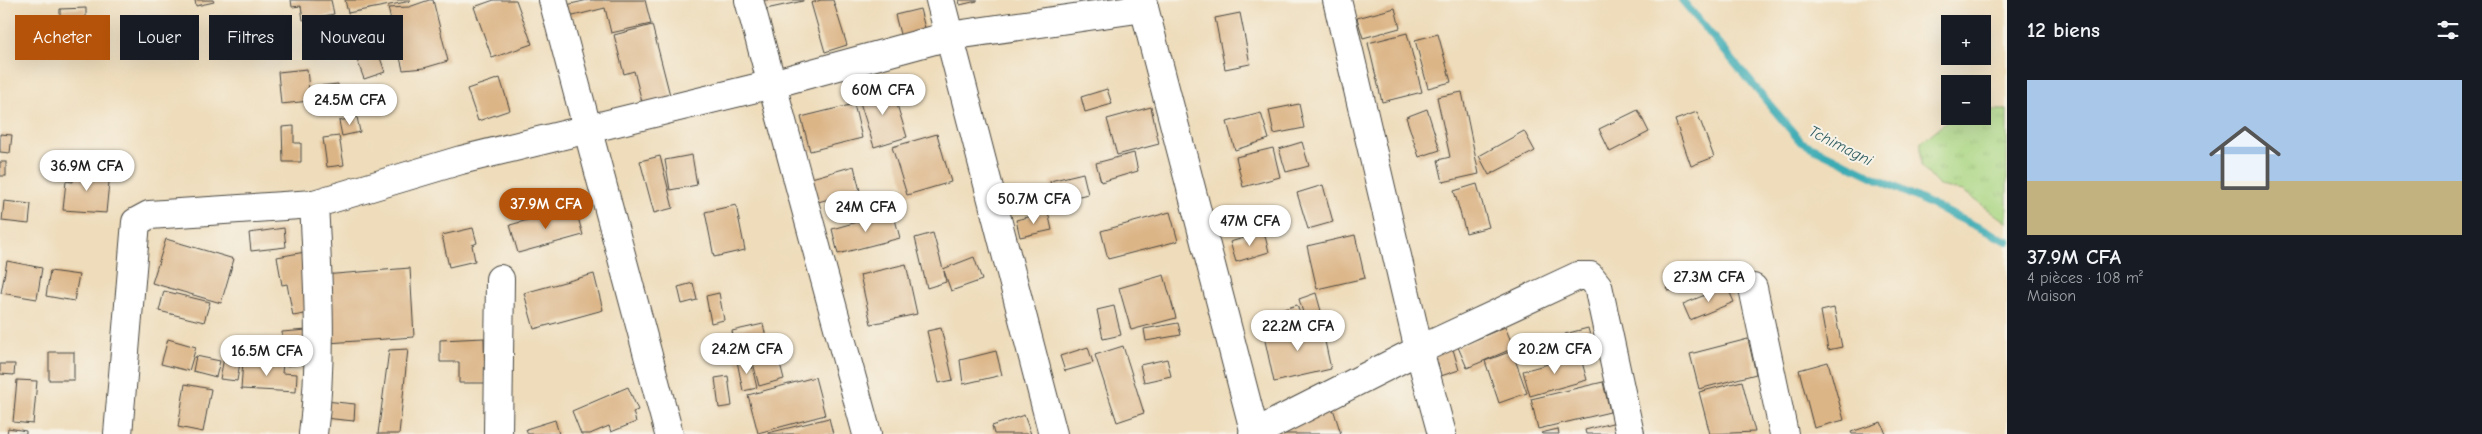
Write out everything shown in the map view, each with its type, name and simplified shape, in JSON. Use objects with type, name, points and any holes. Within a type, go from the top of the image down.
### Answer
[{"type":"street","points":[[554,0],[669,434]]},
{"type":"street","points":[[749,0],[867,434]]},
{"type":"street","points":[[940,0],[1053,434]]},
{"type":"street","points":[[1337,0],[1419,350],[1442,434]]},
{"type":"street","points":[[118,434],[136,222],[149,214],[314,204],[461,160],[772,84],[949,36],[1143,4],[1255,434],[1419,350],[1578,276],[1590,276],[1598,286],[1630,434]]},
{"type":"street","points":[[313,434],[318,396],[320,312],[314,204]]},
{"type":"street","points":[[498,434],[500,279]]},
{"type":"street","points":[[1752,288],[1784,434]]},
{"type":"green space","points":[[1991,110],[2007,110],[2007,223],[1963,191],[1939,186],[1921,166],[1921,142],[1943,125],[1991,125]]},
{"type":"building","points":[[195,0],[213,0],[214,2],[196,6]]},
{"type":"building","points":[[291,0],[331,0],[334,14],[302,15],[301,6],[292,7]]},
{"type":"building","points":[[345,0],[410,0],[411,1],[348,13]]},
{"type":"building","points":[[433,0],[448,61],[424,68],[403,70],[401,60],[403,60],[403,15],[390,15],[388,8],[409,7]]},
{"type":"building","points":[[494,0],[516,0],[532,44],[492,58],[474,7]]},
{"type":"building","points":[[588,0],[645,0],[651,24],[611,33],[605,8],[565,18],[562,6]]},
{"type":"building","points":[[749,0],[803,0],[803,1],[752,12]]},
{"type":"building","points":[[821,0],[833,0],[847,45],[825,52],[811,3]]},
{"type":"building","points":[[959,0],[977,0],[977,1],[960,5]]},
{"type":"building","points":[[86,8],[86,15],[60,15],[60,9]]},
{"type":"building","points":[[1395,8],[1400,28],[1363,38],[1357,18]]},
{"type":"building","points":[[920,9],[926,32],[901,38],[895,15]]},
{"type":"building","points":[[1240,13],[1250,64],[1225,69],[1215,18]]},
{"type":"building","points":[[652,25],[672,103],[644,110],[634,71],[624,74],[614,35]]},
{"type":"building","points":[[1407,33],[1422,92],[1382,102],[1368,43]]},
{"type":"building","points":[[1438,34],[1451,82],[1428,88],[1415,40]]},
{"type":"building","points":[[357,60],[381,60],[385,72],[364,79]]},
{"type":"building","points":[[307,69],[310,101],[281,104],[278,72]]},
{"type":"building","points":[[500,78],[510,110],[478,121],[467,89]]},
{"type":"building","points":[[338,84],[339,107],[322,109],[320,86]]},
{"type":"building","points":[[891,85],[907,137],[874,147],[858,96]]},
{"type":"building","points":[[1107,89],[1112,104],[1085,112],[1081,97]]},
{"type":"building","points":[[1462,92],[1479,174],[1443,182],[1438,160],[1450,157],[1437,97]]},
{"type":"building","points":[[854,104],[862,138],[810,151],[801,117]]},
{"type":"building","points":[[1299,104],[1304,128],[1274,134],[1269,110]]},
{"type":"building","points":[[1151,107],[1159,144],[1117,155],[1107,119]]},
{"type":"building","points":[[1427,109],[1440,150],[1419,157],[1406,117]]},
{"type":"building","points":[[1638,110],[1649,132],[1610,152],[1599,129]]},
{"type":"building","points":[[1697,112],[1714,157],[1691,166],[1675,120]]},
{"type":"building","points":[[1261,113],[1269,139],[1235,150],[1227,122]]},
{"type":"building","points":[[357,117],[360,132],[342,136],[339,121]]},
{"type":"building","points":[[294,126],[294,143],[301,143],[301,162],[283,162],[282,127]]},
{"type":"building","points":[[1524,131],[1535,151],[1489,175],[1479,156]]},
{"type":"building","points":[[0,134],[12,135],[10,153],[0,152]]},
{"type":"building","points":[[937,134],[951,182],[907,195],[892,147]]},
{"type":"building","points":[[339,136],[344,165],[327,167],[323,138]]},
{"type":"building","points":[[1302,142],[1309,166],[1286,172],[1279,149]]},
{"type":"building","points":[[1273,148],[1280,177],[1243,187],[1236,157]]},
{"type":"building","points":[[1134,153],[1138,171],[1101,182],[1096,163]]},
{"type":"building","points":[[692,155],[697,185],[670,190],[665,160]]},
{"type":"building","points":[[660,156],[673,208],[654,213],[640,161]]},
{"type":"building","points":[[0,162],[6,162],[6,176],[0,176]]},
{"type":"building","points":[[854,166],[860,191],[814,203],[808,179]]},
{"type":"building","points":[[74,169],[110,172],[106,213],[63,210],[66,181],[73,182]]},
{"type":"building","points":[[1083,173],[1088,194],[1054,202],[1050,181]]},
{"type":"building","points":[[1477,184],[1489,227],[1466,233],[1454,191]]},
{"type":"building","points":[[1323,185],[1333,222],[1308,229],[1297,193]]},
{"type":"building","points":[[4,201],[31,204],[29,224],[2,221]]},
{"type":"building","points":[[736,205],[745,250],[714,257],[705,212]]},
{"type":"building","points":[[575,207],[583,235],[518,253],[510,225]]},
{"type":"building","points":[[893,212],[900,238],[838,254],[832,229]]},
{"type":"building","points":[[1048,212],[1052,230],[1020,237],[1016,220]]},
{"type":"building","points":[[1170,212],[1178,241],[1108,259],[1101,231]]},
{"type":"building","points":[[284,228],[286,247],[251,251],[249,233]]},
{"type":"building","points":[[473,228],[477,243],[472,245],[475,261],[449,267],[442,235]]},
{"type":"building","points":[[1264,232],[1269,252],[1236,262],[1230,242]]},
{"type":"building","points":[[933,233],[943,269],[974,257],[982,280],[951,291],[944,271],[946,282],[927,288],[915,238]]},
{"type":"building","points":[[1355,235],[1365,278],[1317,289],[1307,246]]},
{"type":"building","points":[[166,239],[234,259],[221,303],[152,283]]},
{"type":"building","points":[[305,252],[316,312],[293,316],[287,284],[282,285],[277,257]]},
{"type":"building","points":[[7,261],[42,268],[37,299],[1,293]]},
{"type":"building","points":[[906,264],[917,314],[871,324],[860,275]]},
{"type":"building","points":[[410,268],[414,337],[328,343],[323,275]]},
{"type":"building","points":[[1684,270],[1688,287],[1668,291],[1665,275]]},
{"type":"building","points":[[50,271],[79,275],[74,301],[46,296]]},
{"type":"building","points":[[594,274],[603,310],[534,329],[524,293]]},
{"type":"building","points":[[1164,275],[1176,318],[1131,330],[1119,288]]},
{"type":"building","points":[[693,283],[697,300],[682,304],[678,287]]},
{"type":"building","points":[[1727,286],[1734,302],[1690,320],[1683,304]]},
{"type":"building","points":[[164,291],[210,302],[204,322],[159,311]]},
{"type":"building","points":[[719,293],[724,320],[711,323],[706,296]]},
{"type":"building","points":[[1316,293],[1321,311],[1304,316],[1299,299]]},
{"type":"building","points":[[1297,305],[1302,319],[1259,333],[1254,318]]},
{"type":"building","points":[[1114,306],[1121,335],[1103,339],[1097,310]]},
{"type":"building","points":[[1834,308],[1842,347],[1828,350],[1821,311]]},
{"type":"building","points":[[1178,323],[1181,335],[1146,341],[1144,329]]},
{"type":"building","points":[[1321,323],[1331,369],[1274,382],[1264,336]]},
{"type":"building","points":[[763,324],[769,350],[738,358],[732,331]]},
{"type":"building","points":[[1505,327],[1514,348],[1467,368],[1458,347]]},
{"type":"building","points":[[941,328],[953,380],[939,383],[927,331]]},
{"type":"building","points":[[1588,328],[1593,347],[1570,353],[1565,334]]},
{"type":"building","points":[[307,330],[309,352],[302,352],[303,364],[285,366],[282,332]]},
{"type":"building","points":[[484,338],[485,383],[459,383],[459,362],[440,362],[440,340]]},
{"type":"building","points":[[168,339],[196,347],[189,371],[161,364]]},
{"type":"building","points":[[1450,339],[1459,370],[1441,376],[1432,345]]},
{"type":"building","points":[[1748,339],[1756,374],[1699,389],[1690,354]]},
{"type":"building","points":[[1123,346],[1144,413],[1117,422],[1095,355]]},
{"type":"building","points":[[1088,347],[1093,363],[1065,371],[1060,356]]},
{"type":"building","points":[[408,349],[399,434],[378,434],[389,350]]},
{"type":"building","points":[[996,351],[1002,375],[963,384],[960,360]]},
{"type":"building","points":[[1512,351],[1527,393],[1499,403],[1485,361]]},
{"type":"building","points":[[49,352],[74,352],[74,380],[49,380]]},
{"type":"building","points":[[225,352],[241,356],[237,381],[220,379]]},
{"type":"building","points":[[777,352],[784,379],[759,386],[752,359]]},
{"type":"building","points":[[1580,355],[1587,380],[1530,396],[1523,371]]},
{"type":"building","points":[[196,356],[220,361],[216,377],[193,371]]},
{"type":"building","points":[[750,358],[757,388],[743,391],[737,361]]},
{"type":"building","points":[[1167,359],[1171,376],[1144,382],[1140,365]]},
{"type":"building","points":[[243,361],[283,363],[282,373],[297,374],[296,392],[241,389]]},
{"type":"building","points":[[1828,362],[1844,420],[1814,428],[1799,370]]},
{"type":"building","points":[[0,364],[15,364],[14,375],[0,374]]},
{"type":"building","points":[[728,376],[732,406],[719,408],[715,378]]},
{"type":"building","points":[[815,377],[825,415],[758,433],[748,395]]},
{"type":"building","points":[[17,380],[37,381],[33,424],[13,422]]},
{"type":"building","points":[[1742,381],[1755,432],[1710,434],[1699,392]]},
{"type":"building","points":[[1603,382],[1610,412],[1538,429],[1531,399]]},
{"type":"building","points":[[185,384],[211,389],[203,432],[178,427]]},
{"type":"building","points":[[628,387],[638,410],[633,412],[636,422],[611,432],[609,426],[590,434],[581,434],[572,411]]},
{"type":"building","points":[[325,401],[355,404],[354,421],[324,418]]},
{"type":"building","points":[[1331,402],[1341,434],[1271,434]]},
{"type":"building","points":[[1024,415],[1031,434],[994,434],[992,426]]},
{"type":"building","points":[[829,418],[833,434],[768,434],[768,433]]},
{"type":"building","points":[[555,420],[559,434],[528,434],[526,429]]},
{"type":"building","points":[[1616,422],[1619,434],[1586,434],[1585,430]]},
{"type":"building","points":[[1881,422],[1886,434],[1852,434],[1851,432]]},
{"type":"building","points":[[8,428],[26,431],[26,434],[7,434]]},
{"type":"building","points":[[1558,429],[1559,434],[1541,433]]},
{"type":"waterway","name":"Tchimagni","points":[[1682,0],[1801,142],[2007,241]]}]
